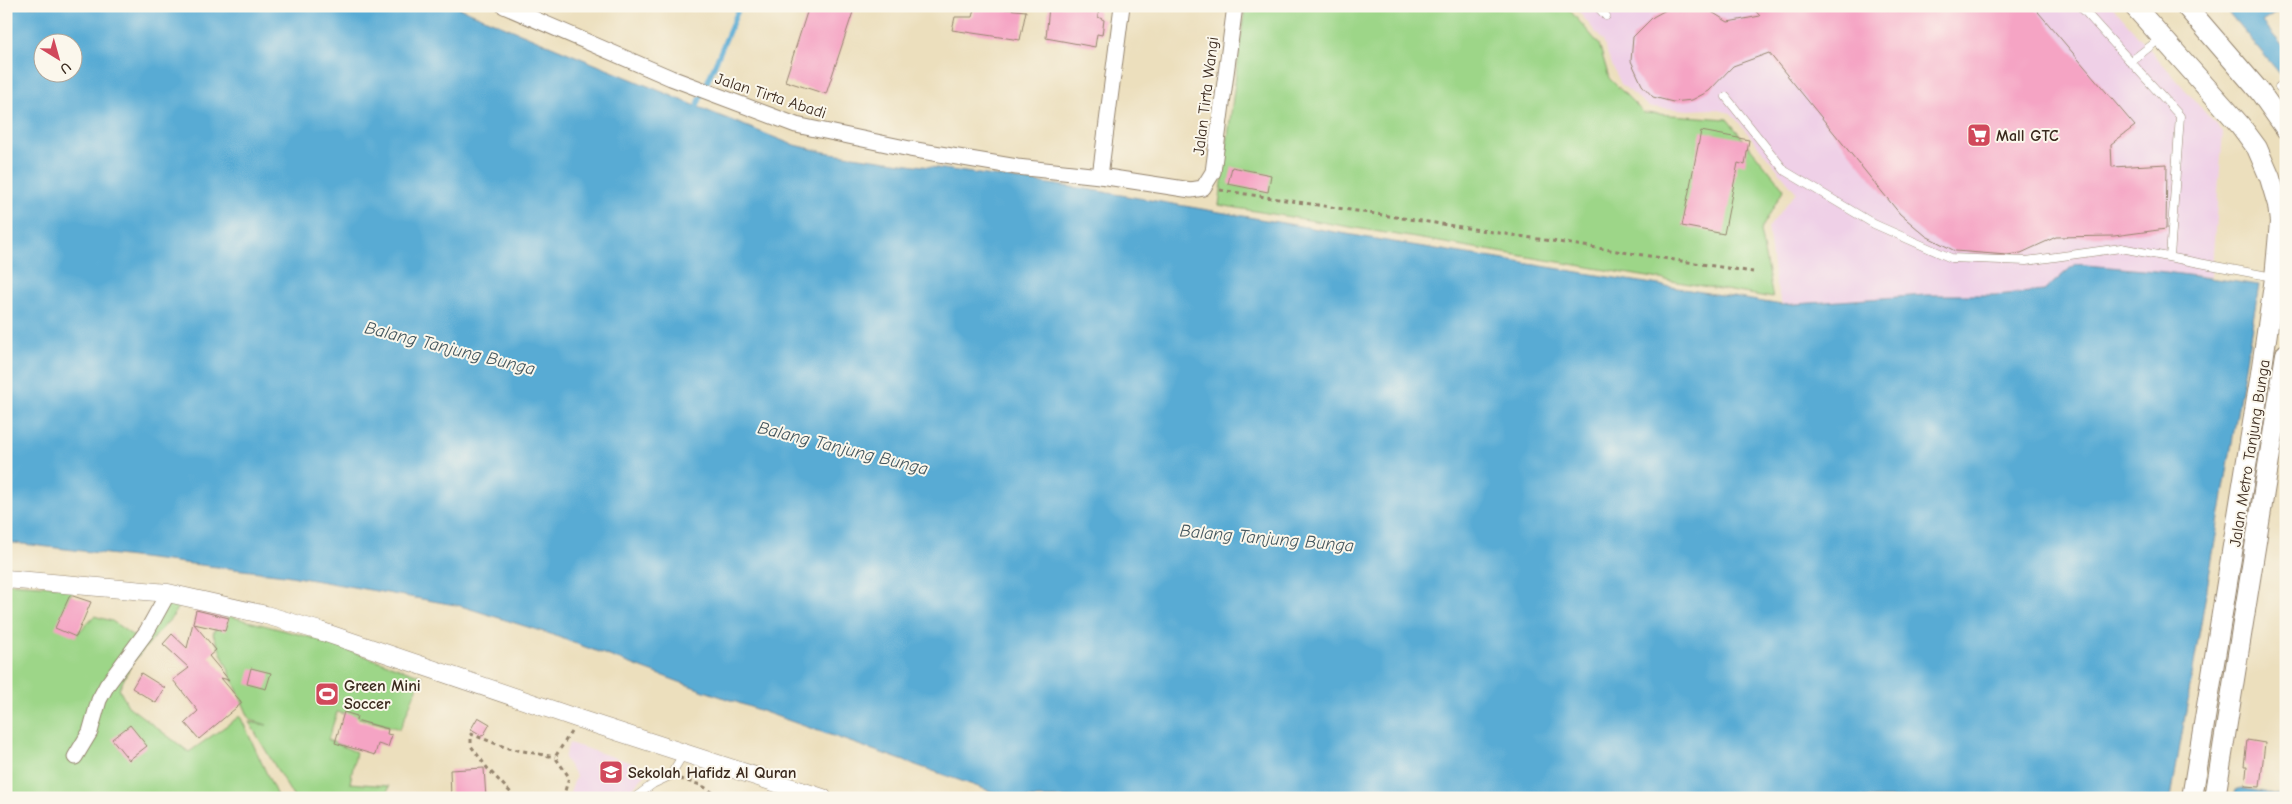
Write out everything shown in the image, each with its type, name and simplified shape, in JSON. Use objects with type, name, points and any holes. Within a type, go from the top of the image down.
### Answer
[{"type":"main road","name":"Jalan Metro Tanjung Bunga","points":[[2134,6],[2248,135],[2266,166],[2278,205],[2280,222],[2275,278],[2225,603],[2192,798]]},
{"type":"main road","points":[[2186,6],[2260,92],[2286,129]]},
{"type":"main road","name":"Jalan Metro Tanjung Bunga","points":[[2215,798],[2286,354]]},
{"type":"street","name":"Jalan Tirta Abadi","points":[[504,6],[671,78],[796,125],[844,136],[1017,167],[1100,176],[1191,190],[1203,188]]},
{"type":"street","points":[[1100,176],[1122,6]]},
{"type":"street","name":"Jalan Tirta Wangi","points":[[1203,188],[1213,172],[1235,6]]},
{"type":"street","points":[[6,579],[168,593],[224,604],[320,631],[817,797]]},
{"type":"street","points":[[76,757],[90,732],[99,700],[107,685],[147,631],[168,593]]},
{"type":"lane","points":[[1597,6],[1606,16]]},
{"type":"lane","points":[[2080,6],[2180,116],[2170,257]]},
{"type":"lane","points":[[2130,62],[2161,38]]},
{"type":"lane","points":[[2279,87],[2286,82]]},
{"type":"lane","points":[[1726,98],[1786,171],[1874,224],[1951,258],[2026,261],[2121,248],[2275,278]]},
{"type":"lane","points":[[634,798],[653,784],[670,776],[685,752]]},
{"type":"path","points":[[1203,188],[1753,272]]},
{"type":"path","points":[[2282,717],[2286,710]]},
{"type":"path","points":[[555,757],[579,719]]},
{"type":"path","points":[[516,798],[488,770],[476,754],[471,746],[471,734],[507,748],[555,757],[569,777],[563,798]]},
{"type":"path","points":[[670,776],[702,785],[721,798]]},
{"type":"shaded area","points":[[1574,6],[2112,6],[2223,133],[2211,277],[2075,264],[2044,291],[1995,295],[1926,295],[1782,305],[1775,282],[1768,228],[1796,192],[1731,113],[1714,109],[1689,110],[1649,107],[1621,84],[1603,41]]},
{"type":"shaded area","name":"Sekolah Hafidz Al Quran","points":[[569,743],[651,769],[623,798],[568,798],[576,776],[564,758]]},
{"type":"green space","points":[[1245,6],[1566,6],[1599,44],[1609,78],[1644,113],[1727,119],[1784,189],[1760,231],[1773,298],[1219,205]]},
{"type":"green space","points":[[6,583],[74,587],[60,619],[80,631],[94,616],[112,621],[136,638],[163,591],[184,594],[173,616],[132,663],[119,689],[128,706],[189,752],[240,716],[278,798],[6,798]]},
{"type":"green space","name":"Green Mini Soccer","points":[[221,614],[313,638],[422,676],[400,729],[337,712],[328,740],[356,752],[350,783],[389,786],[386,798],[294,798],[249,722],[267,725],[250,720],[213,634]]},
{"type":"water","name":"Balang Tanjung Bunga","points":[[6,6],[455,6],[791,144],[824,152],[1092,190],[1387,241],[1782,305],[1926,295],[1995,295],[2044,291],[2075,264],[2166,272],[2259,285],[2171,798],[1010,798],[693,687],[550,634],[461,606],[285,575],[6,542]]},
{"type":"water","points":[[2223,6],[2286,6],[2262,22],[2286,50],[2286,81]]},
{"type":"water","points":[[2241,788],[2286,796],[2286,798],[2234,798],[2236,790]]},
{"type":"building","points":[[809,6],[834,6],[853,12],[826,94],[785,81]]},
{"type":"building","points":[[975,6],[1026,11],[1020,40],[952,30],[955,17],[972,17]]},
{"type":"building","points":[[1049,6],[1099,6],[1098,17],[1104,20],[1102,35],[1097,34],[1095,47],[1046,38]]},
{"type":"building","name":"Mall GTC","points":[[1673,6],[1702,6],[1728,22],[1760,16],[1751,6],[2033,6],[2135,126],[2111,144],[2112,167],[2167,164],[2166,229],[2114,236],[2056,237],[2021,253],[2007,255],[1955,251],[1926,236],[1900,214],[1769,53],[1733,66],[1709,91],[1692,100],[1673,102],[1653,97],[1642,85],[1631,61],[1633,37],[1653,17]]},
{"type":"building","points":[[1701,131],[1749,140],[1745,165],[1738,163],[1724,234],[1682,226]]},
{"type":"building","points":[[1232,167],[1271,175],[1268,192],[1228,184]]},
{"type":"building","points":[[70,595],[91,602],[76,637],[55,628]]},
{"type":"building","points":[[196,610],[229,618],[225,631],[194,624],[216,650],[209,656],[229,680],[221,678],[242,703],[199,739],[185,723],[198,711],[173,680],[189,668],[163,644],[172,634],[187,648]]},
{"type":"building","points":[[251,668],[271,673],[266,689],[247,684]]},
{"type":"building","points":[[141,673],[165,688],[156,703],[132,688]]},
{"type":"building","points":[[344,712],[357,716],[356,720],[388,729],[387,734],[392,735],[388,747],[378,744],[375,755],[335,743]]},
{"type":"building","points":[[478,717],[490,724],[483,736],[471,729]]},
{"type":"building","points":[[130,725],[147,746],[129,760],[112,739]]},
{"type":"building","points":[[2247,740],[2265,743],[2260,787],[2245,786],[2247,766],[2244,766]]},
{"type":"building","points":[[484,768],[486,798],[451,798],[450,770]]},
{"type":"waterway","points":[[697,106],[740,6]]},
{"type":"place","name":"Mall GTC","points":[[1979,135]]},
{"type":"place","name":"Green Mini Soccer","points":[[327,694]]},
{"type":"place","name":"Sekolah Hafidz Al Quran","points":[[611,772]]}]
